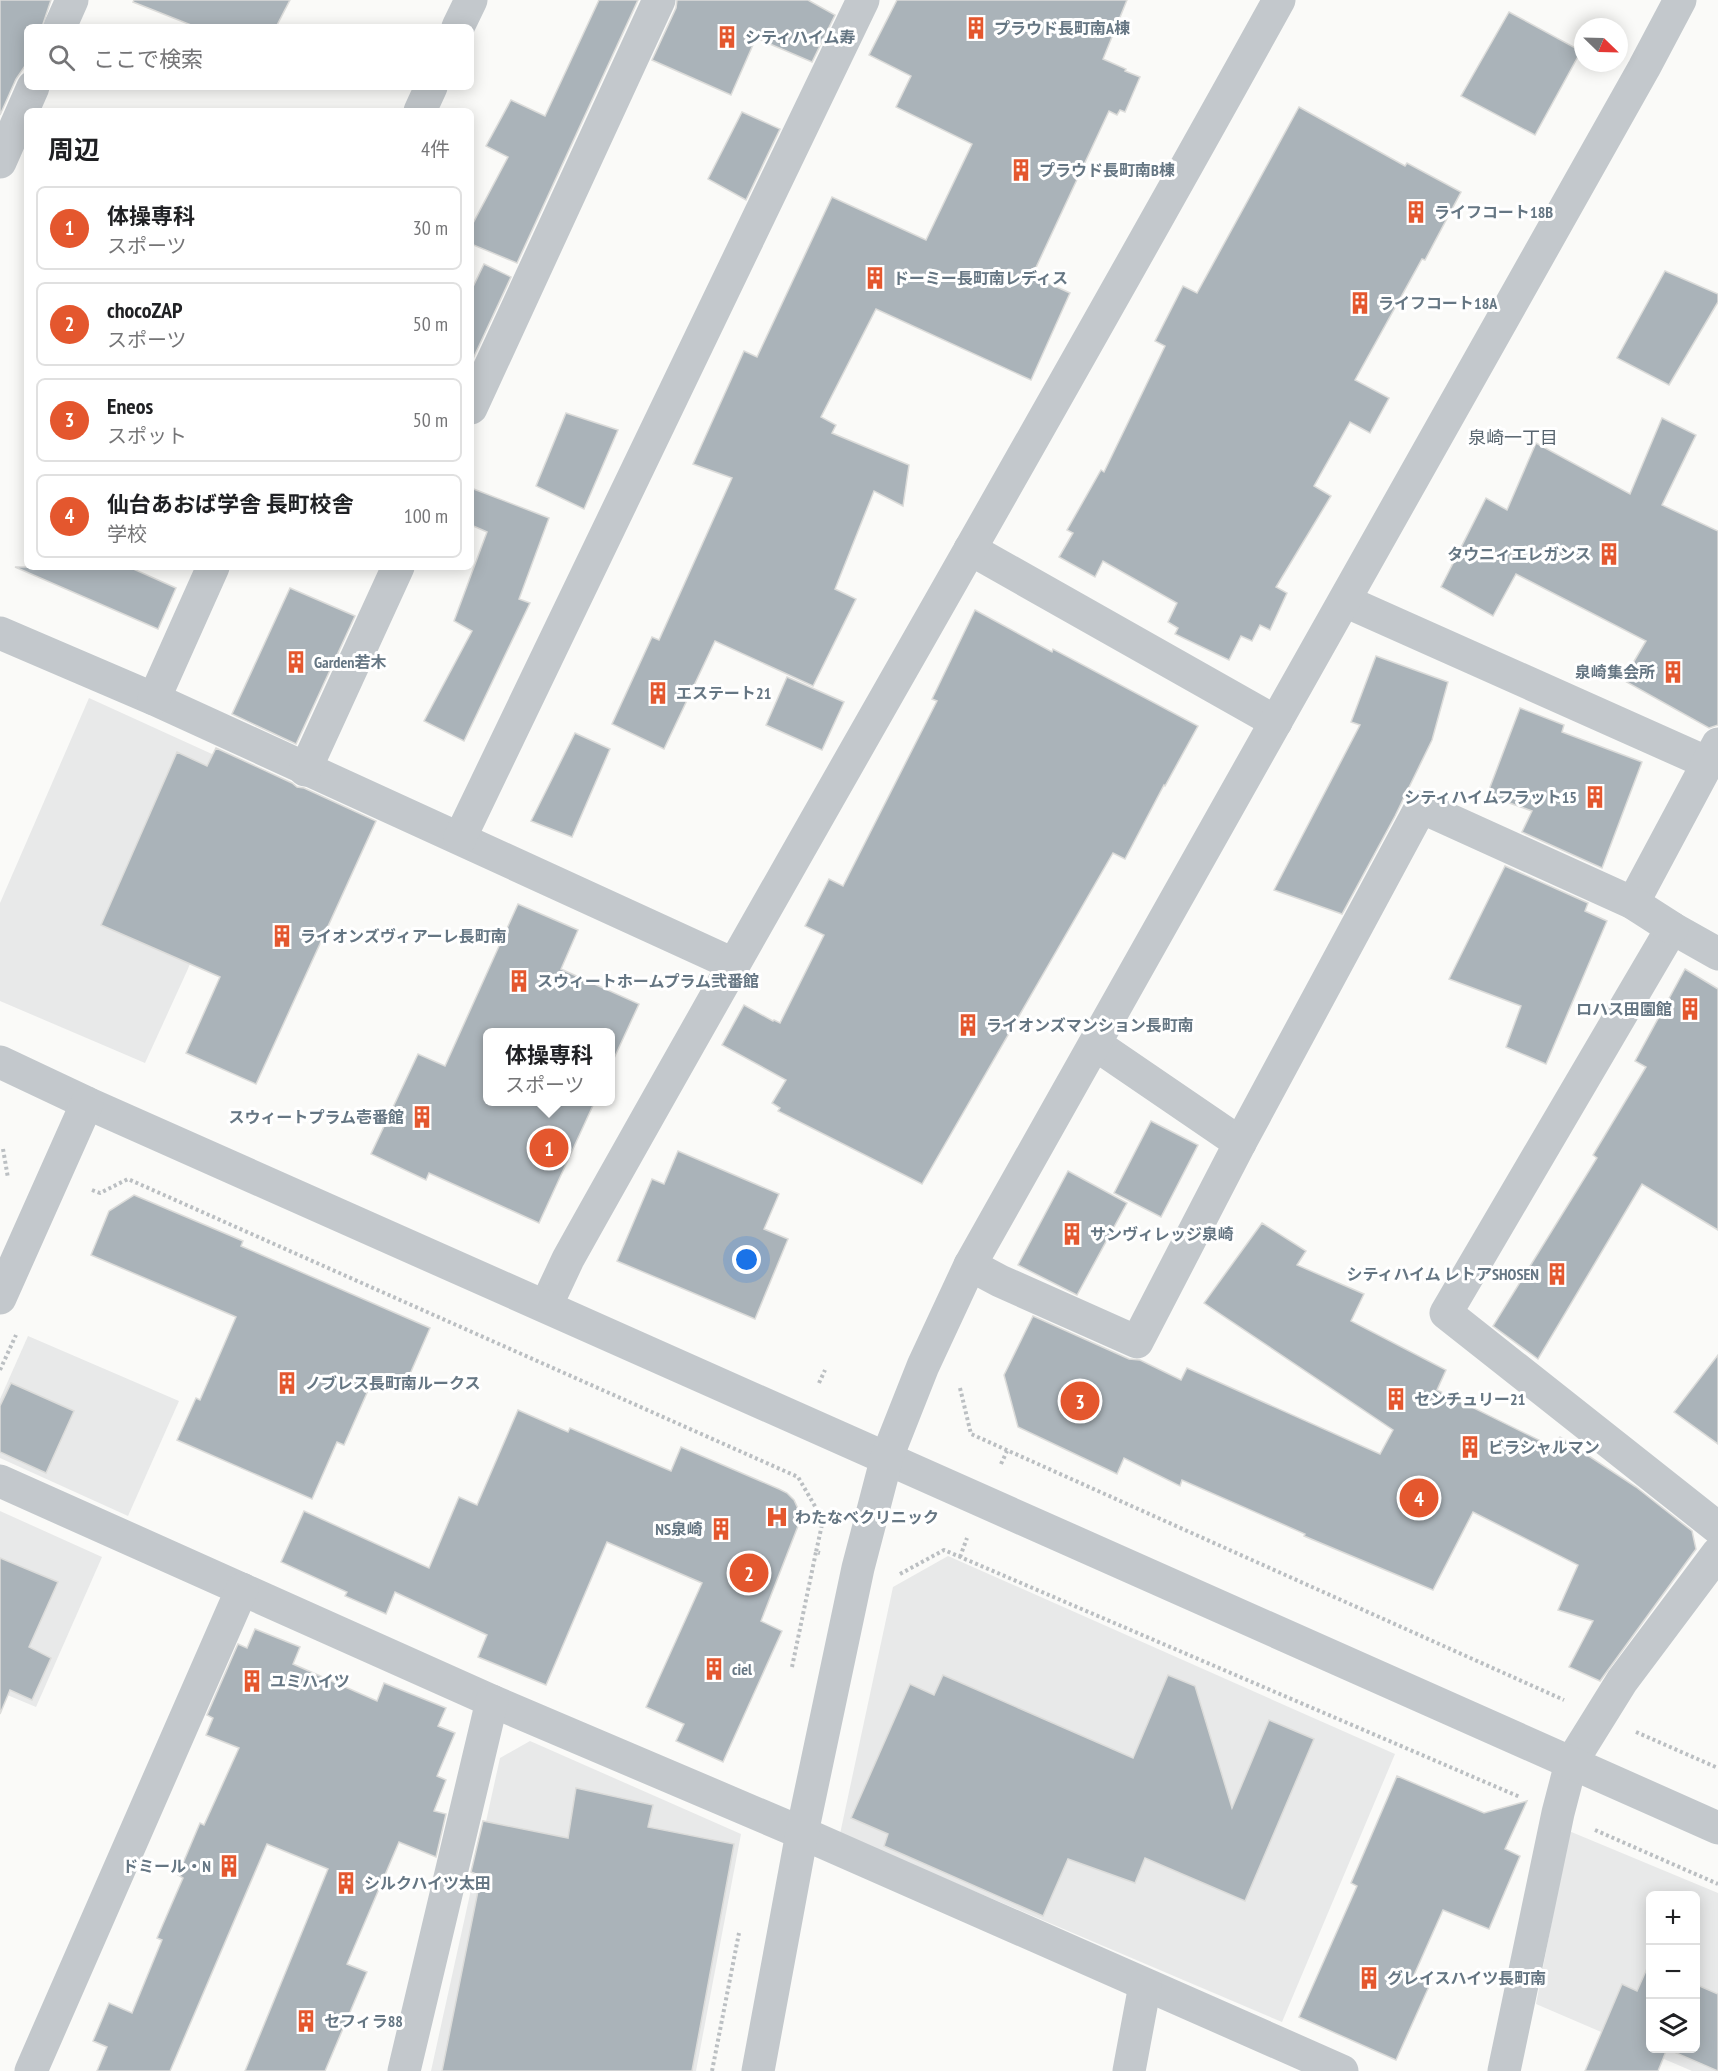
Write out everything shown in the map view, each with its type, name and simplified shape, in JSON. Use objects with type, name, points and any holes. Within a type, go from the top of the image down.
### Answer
[{"type":"street","points":[[61,24],[72,0]]},
{"type":"street","points":[[459,24],[471,0]]},
{"type":"street","points":[[474,401],[658,0]]},
{"type":"street","points":[[546,1306],[568,1259],[733,964],[1279,0]]},
{"type":"street","points":[[758,2071],[802,1833],[858,1568],[887,1457],[923,1366],[970,1265],[1680,0]]},
{"type":"street","points":[[460,838],[856,2]]},
{"type":"street","points":[[0,162],[32,90]]},
{"type":"street","points":[[421,108],[430,90]]},
{"type":"street","points":[[970,549],[1276,722]]},
{"type":"street","points":[[154,699],[212,570]]},
{"type":"street","points":[[305,770],[397,570]]},
{"type":"street","points":[[1344,601],[1713,753],[1633,903]]},
{"type":"street","points":[[0,633],[154,699],[733,964]]},
{"type":"street","points":[[970,1265],[1000,1281],[1137,1342],[1240,1143],[1421,807],[1633,903],[1718,954]]},
{"type":"street","points":[[1672,928],[1446,1313],[1718,1528]]},
{"type":"street","points":[[1095,1044],[1240,1143]]},
{"type":"street","points":[[0,1062],[87,1103],[1718,1828]]},
{"type":"street","points":[[0,1298],[87,1103]]},
{"type":"street","points":[[0,1481],[492,1701],[802,1833],[1342,2071]]},
{"type":"street","points":[[1504,2071],[1558,1813],[1571,1763],[1622,1681],[1718,1553]]},
{"type":"street","points":[[31,2071],[242,1590]]},
{"type":"street","points":[[404,2071],[492,1701]]},
{"type":"street","points":[[1129,2071],[1146,1985]]},
{"type":"path","points":[[89,1189],[100,1193],[128,1179],[798,1477],[823,1520],[816,1552],[829,1556]]},
{"type":"path","points":[[959,1382],[971,1434],[1718,1768]]},
{"type":"path","points":[[998,1470],[1007,1451]]},
{"type":"path","points":[[960,1557],[969,1534]]},
{"type":"path","points":[[899,1574],[944,1550],[1718,1884]]},
{"type":"path","points":[[712,2071],[739,1931]]},
{"type":"shaded area","points":[[89,698],[269,780],[145,1063],[0,1001],[0,903]]},
{"type":"shaded area","points":[[28,1336],[179,1401],[128,1516],[0,1458],[0,1399]]},
{"type":"shaded area","points":[[0,1511],[102,1557],[36,1707],[0,1692]]},
{"type":"shaded area","points":[[948,1556],[1395,1754],[1282,2022],[840,1834],[893,1587]]},
{"type":"shaded area","points":[[530,1741],[741,1834],[696,2071],[431,2071],[500,1758]]},
{"type":"shaded area","points":[[1569,1831],[1718,1893],[1718,2071],[1692,2071],[1650,2053],[1700,2053],[1700,1891],[1646,1891],[1646,2051],[1536,2004]]},
{"type":"building","points":[[0,0],[51,0],[43,24],[24,24],[24,67],[16,79],[0,115]]},
{"type":"building","points":[[134,0],[290,0],[278,24],[188,24],[133,2]]},
{"type":"building","points":[[599,0],[638,0],[517,263],[474,245],[474,221],[508,157],[486,146],[511,100],[545,116]]},
{"type":"building","points":[[677,0],[808,0],[835,15],[812,62],[756,38],[731,95],[652,60],[676,8]]},
{"type":"building","points":[[897,0],[1127,0],[1103,59],[1140,77],[1125,112],[1120,110],[1117,115],[1109,111],[1032,276],[1070,293],[1031,380],[876,309],[821,417],[836,425],[832,433],[909,465],[903,506],[874,491],[835,589],[856,599],[813,686],[715,641],[664,749],[612,724],[652,637],[659,640],[732,478],[693,464],[744,351],[757,357],[832,197],[926,240],[972,144],[896,107],[911,76],[869,55]]},
{"type":"building","points":[[1509,12],[1574,47],[1574,64],[1535,135],[1461,96]]},
{"type":"building","points":[[1299,107],[1405,166],[1407,163],[1461,192],[1425,260],[1422,259],[1355,380],[1389,398],[1370,433],[1350,422],[1314,486],[1331,496],[1276,587],[1287,593],[1270,630],[1260,625],[1252,641],[1241,636],[1229,660],[1175,634],[1178,628],[1168,622],[1177,603],[1103,561],[1095,577],[1059,557],[1073,533],[1067,530],[1101,470],[1104,472],[1165,346],[1155,341],[1183,286],[1197,293]]},
{"type":"building","points":[[742,112],[780,129],[746,200],[708,179]]},
{"type":"building","points":[[484,264],[511,277],[474,357],[474,285]]},
{"type":"building","points":[[1665,271],[1718,294],[1718,302],[1669,385],[1617,358]]},
{"type":"building","points":[[566,413],[618,430],[584,509],[536,486]]},
{"type":"building","points":[[1662,418],[1696,435],[1662,505],[1718,531],[1718,725],[1709,728],[1623,680],[1646,641],[1516,574],[1493,616],[1441,587],[1486,498],[1507,510],[1536,443],[1630,494]]},
{"type":"building","points":[[474,489],[549,518],[519,599],[530,603],[464,741],[424,721],[472,631],[454,621],[487,532],[474,526]]},
{"type":"building","points":[[15,567],[24,567],[24,570],[136,570],[176,588],[158,629]]},
{"type":"building","name":"Garden若木","points":[[290,588],[355,616],[296,744],[232,714]]},
{"type":"building","points":[[975,610],[1198,726],[1125,859],[1113,853],[922,1184],[778,1111],[780,1108],[772,1103],[786,1080],[722,1045],[744,1005],[780,1023],[824,935],[805,926],[829,879],[843,886],[937,701],[932,699]]},
{"type":"building","points":[[1376,656],[1448,682],[1432,740],[1395,816],[1342,914],[1274,890],[1360,725],[1351,722]]},
{"type":"building","points":[[787,677],[844,702],[822,750],[766,725]]},
{"type":"building","points":[[1520,708],[1564,725],[1562,732],[1642,762],[1602,868],[1522,832],[1532,811],[1487,795]]},
{"type":"building","points":[[575,733],[610,749],[572,837],[531,821]]},
{"type":"building","points":[[216,748],[297,787],[304,788],[376,821],[256,1084],[186,1053],[220,977],[101,925],[177,752],[207,766]]},
{"type":"building","points":[[1505,866],[1588,903],[1585,911],[1607,921],[1546,1064],[1506,1047],[1521,1006],[1449,979]]},
{"type":"building","points":[[518,904],[578,930],[561,969],[639,1004],[615,1056],[615,1028],[483,1028],[483,1106],[593,1106],[539,1223],[429,1173],[426,1180],[371,1154],[418,1054],[445,1066]]},
{"type":"building","points":[[1685,969],[1718,989],[1718,1230],[1642,1184],[1538,1359],[1493,1326],[1597,1158],[1593,1155],[1646,1067],[1635,1061]]},
{"type":"building","points":[[1151,1121],[1198,1145],[1161,1217],[1114,1193]]},
{"type":"building","points":[[678,1151],[779,1194],[764,1229],[788,1239],[755,1319],[617,1261],[652,1179],[664,1184]]},
{"type":"building","name":"サンヴィレッジ泉崎","points":[[1068,1171],[1127,1203],[1077,1295],[1018,1265]]},
{"type":"building","name":"ノブレス長町南ルークス","points":[[134,1195],[243,1241],[241,1246],[430,1328],[403,1390],[374,1377],[344,1445],[337,1442],[312,1499],[177,1440],[196,1398],[200,1400],[236,1317],[91,1255],[109,1211]]},
{"type":"building","points":[[1262,1223],[1306,1251],[1297,1265],[1364,1294],[1351,1321],[1446,1370],[1437,1390],[1553,1447],[1560,1437],[1636,1487],[1692,1531],[1696,1549],[1600,1681],[1569,1667],[1593,1621],[1558,1610],[1578,1565],[1473,1512],[1433,1590],[1304,1536],[1305,1534],[1182,1480],[1180,1486],[1124,1458],[1117,1474],[1018,1427],[1004,1375],[1033,1316],[1129,1359],[1140,1360],[1181,1380],[1187,1368],[1380,1454],[1393,1430],[1204,1303]]},
{"type":"building","points":[[1718,1355],[1718,1444],[1674,1412]]},
{"type":"building","points":[[11,1383],[74,1411],[46,1473],[0,1452],[0,1406]]},
{"type":"building","points":[[518,1410],[568,1432],[570,1428],[671,1471],[681,1447],[779,1489],[794,1500],[799,1511],[798,1526],[761,1621],[782,1631],[723,1762],[676,1741],[684,1724],[646,1707],[702,1583],[607,1542],[546,1685],[478,1657],[487,1635],[395,1592],[386,1614],[345,1596],[347,1592],[281,1562],[304,1511],[429,1568],[459,1497],[477,1505]]},
{"type":"building","points":[[0,1558],[58,1582],[29,1647],[51,1658],[32,1700],[10,1690],[0,1714]]},
{"type":"building","points":[[255,1629],[300,1647],[293,1664],[377,1701],[384,1683],[446,1708],[438,1726],[455,1733],[437,1776],[446,1780],[434,1811],[446,1814],[436,1857],[399,1842],[347,1964],[367,1972],[325,2071],[245,2071],[328,1869],[267,1844],[170,2071],[97,2071],[107,2047],[93,2041],[109,2003],[132,2013],[162,1940],[157,1938],[183,1878],[178,1875],[200,1823],[204,1825],[239,1748],[206,1735],[213,1718],[207,1715],[238,1644],[247,1648]]},
{"type":"building","points":[[943,1675],[1133,1758],[1168,1675],[1195,1686],[1232,1808],[1269,1720],[1314,1739],[1245,1901],[1145,1858],[1135,1883],[1068,1859],[1043,1916],[884,1846],[888,1834],[851,1818],[910,1684],[934,1695]]},
{"type":"building","points":[[1397,1776],[1484,1813],[1527,1801],[1505,1849],[1520,1856],[1489,1929],[1443,1910],[1414,1975],[1431,1982],[1396,2060],[1299,2017],[1357,1886],[1351,1883]]},
{"type":"building","points":[[576,1788],[653,1805],[648,1827],[734,1844],[692,2071],[442,2071],[481,1876],[471,1872],[483,1821],[568,1838]]},
{"type":"building","points":[[1646,1971],[1646,2053],[1665,2053],[1658,2071],[1585,2071],[1622,1984],[1637,1991]]},
{"type":"building","points":[[1700,1986],[1718,1994],[1718,2071],[1676,2053],[1700,2053]]},
{"type":"place","name":"プラウド長町南A棟","points":[[976,28]]},
{"type":"place","name":"シティハイム寿","points":[[727,37]]},
{"type":"place","name":"プラウド長町南B棟","points":[[1021,170]]},
{"type":"place","name":"ライフコート18B","points":[[1416,212]]},
{"type":"place","name":"ドーミー長町南レディス","points":[[875,278]]},
{"type":"place","name":"ライフコート18A","points":[[1360,303]]},
{"type":"place","name":"タウニィエレガンス","points":[[1609,554]]},
{"type":"place","name":"Garden若木","points":[[296,662]]},
{"type":"place","name":"泉崎集会所","points":[[1673,672]]},
{"type":"place","name":"エステート21","points":[[658,693]]},
{"type":"place","name":"シティハイムフラット15","points":[[1595,797]]},
{"type":"place","name":"ライオンズヴィアーレ長町南","points":[[282,936]]},
{"type":"place","name":"スウィートホームプラム弐番館","points":[[519,981]]},
{"type":"place","name":"ロハス田園館","points":[[1690,1009]]},
{"type":"place","name":"ライオンズマンション長町南","points":[[968,1025]]},
{"type":"place","name":"スウィートプラム壱番館","points":[[422,1117]]},
{"type":"place","name":"体操専科","points":[[549,1148]]},
{"type":"place","name":"サンヴィレッジ泉崎","points":[[1072,1234]]},
{"type":"place","name":"シティハイム レトアSHOSEN","points":[[1557,1274]]},
{"type":"place","name":"ノブレス長町南ルークス","points":[[287,1383]]},
{"type":"place","name":"センチュリー21","points":[[1396,1399]]},
{"type":"place","name":"Eneos","points":[[1080,1401]]},
{"type":"place","name":"ビラシャルマン","points":[[1470,1447]]},
{"type":"place","name":"仙台あおば学舎 長町校舎","points":[[1419,1498]]},
{"type":"place","name":"わたなべクリニック","points":[[777,1517]]},
{"type":"place","name":"NS泉崎","points":[[721,1529]]},
{"type":"place","name":"chocoZAP","points":[[749,1573]]},
{"type":"place","name":"ciel","points":[[714,1669]]},
{"type":"place","name":"ユミハイツ","points":[[252,1681]]},
{"type":"place","name":"ドミール・N","points":[[229,1866]]},
{"type":"place","name":"シルクハイツ太田","points":[[346,1883]]},
{"type":"place","name":"グレイスハイツ長町南","points":[[1369,1978]]},
{"type":"place","name":"セフィラ88","points":[[306,2021]]},
{"type":"district","name":"泉崎一丁目","points":[[1513,437]]}]
